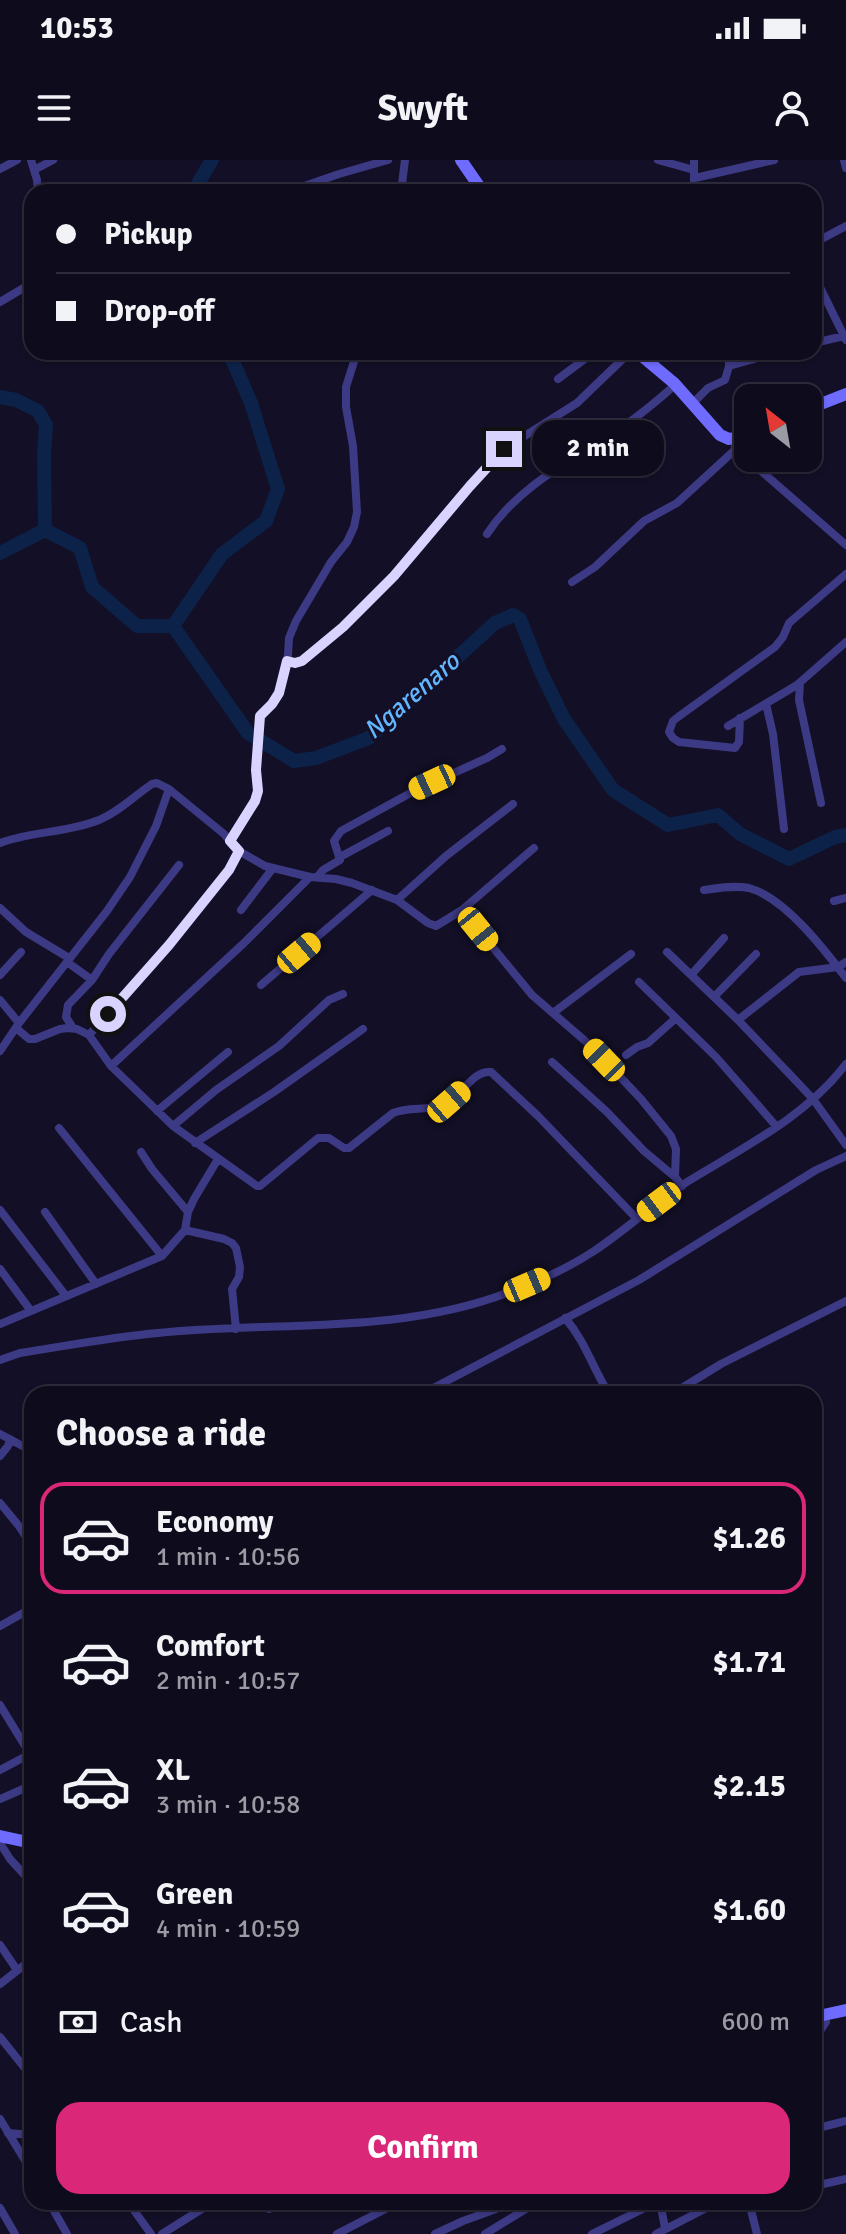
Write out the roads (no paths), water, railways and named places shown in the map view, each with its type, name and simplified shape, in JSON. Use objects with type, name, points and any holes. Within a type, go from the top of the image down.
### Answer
[{"type":"street","points":[[0,169],[17,160]]},
{"type":"street","points":[[31,160],[37,184]]},
{"type":"street","points":[[34,170],[53,160]]},
{"type":"street","points":[[310,184],[388,160]]},
{"type":"street","points":[[402,184],[405,160]]},
{"type":"street","points":[[461,160],[478,184]]},
{"type":"street","points":[[658,160],[694,169],[774,160]]},
{"type":"street","points":[[844,160],[846,168]]},
{"type":"street","points":[[822,239],[846,226]]},
{"type":"street","points":[[0,302],[24,288]]},
{"type":"street","points":[[822,291],[845,338],[822,342]]},
{"type":"street","points":[[230,841],[258,791],[256,770],[260,716],[279,693],[289,638],[296,621],[354,527],[357,512],[346,387],[354,360]]},
{"type":"street","points":[[558,379],[583,360]]},
{"type":"street","points":[[287,661],[302,661],[343,627],[394,576],[504,449],[577,403],[622,360]]},
{"type":"street","points":[[646,360],[675,385],[720,435],[846,545]]},
{"type":"street","points":[[692,404],[708,388],[723,383],[729,360]]},
{"type":"street","points":[[729,366],[750,360]]},
{"type":"street","points":[[487,534],[497,518],[557,467],[622,427],[675,385]]},
{"type":"street","points":[[822,403],[846,394]]},
{"type":"street","points":[[572,582],[595,567],[644,521],[677,503],[733,444]]},
{"type":"street","points":[[740,718],[739,742],[735,748],[679,742],[669,732],[673,721],[775,647],[789,623],[846,574]]},
{"type":"street","points":[[728,726],[800,683],[846,642]]},
{"type":"street","points":[[800,683],[799,700],[821,803]]},
{"type":"street","points":[[766,704],[773,734],[784,829]]},
{"type":"street","points":[[340,857],[334,841],[341,831],[416,790],[502,749]]},
{"type":"street","points":[[0,843],[32,833],[47,833],[99,820],[157,783],[169,789],[224,834],[239,851],[265,866],[336,879],[372,890],[397,900],[432,926],[462,910],[534,848]]},
{"type":"street","points":[[0,1051],[130,877],[156,826],[169,789]]},
{"type":"street","points":[[397,900],[446,856],[513,804]]},
{"type":"street","points":[[111,1066],[313,877],[335,864],[340,857],[388,831]]},
{"type":"street","points":[[89,1035],[169,945],[229,870],[239,851]]},
{"type":"street","points":[[73,1028],[66,1017],[68,1005],[92,980],[179,865]]},
{"type":"street","points":[[241,910],[273,868]]},
{"type":"street","points":[[704,890],[747,888],[778,904],[842,965],[846,978]]},
{"type":"street","points":[[261,985],[372,890]]},
{"type":"street","points":[[834,901],[846,898]]},
{"type":"street","points":[[0,908],[26,932],[92,980]]},
{"type":"street","points":[[462,910],[532,995],[591,1046],[671,1136],[676,1149],[675,1177]]},
{"type":"street","points":[[691,975],[724,938]]},
{"type":"street","points":[[0,975],[21,952]]},
{"type":"street","points":[[667,952],[738,1020],[813,1099],[846,1145]]},
{"type":"street","points":[[553,1013],[631,954]]},
{"type":"street","points":[[714,997],[756,954]]},
{"type":"street","points":[[738,1020],[799,972],[842,965]]},
{"type":"street","points":[[639,982],[716,1057],[776,1126]]},
{"type":"street","points":[[173,1126],[216,1090],[279,1046],[329,1000],[343,994]]},
{"type":"street","points":[[0,1000],[29,1039],[73,1028],[89,1035],[111,1066],[173,1126],[253,1184],[260,1186],[318,1138],[329,1138],[349,1148],[393,1113],[449,1102],[486,1071],[491,1072],[538,1116],[637,1219]]},
{"type":"street","points":[[626,1055],[648,1043],[676,1018]]},
{"type":"street","points":[[195,1143],[363,1029]]},
{"type":"street","points":[[157,1111],[228,1052]]},
{"type":"street","points":[[552,1062],[682,1186]]},
{"type":"street","points":[[0,1360],[20,1353],[159,1333],[360,1323],[432,1313],[487,1301],[570,1265],[596,1250],[682,1186],[813,1099],[846,1064]]},
{"type":"street","points":[[59,1128],[162,1256]]},
{"type":"street","points":[[141,1152],[188,1212]]},
{"type":"street","points":[[437,1386],[639,1280],[816,1170],[846,1156]]},
{"type":"street","points":[[0,1324],[162,1256],[185,1230],[188,1212],[218,1159]]},
{"type":"street","points":[[0,1210],[66,1296]]},
{"type":"street","points":[[45,1212],[96,1284]]},
{"type":"street","points":[[185,1230],[224,1239],[236,1248],[240,1267],[239,1277],[232,1289],[236,1329]]},
{"type":"street","points":[[0,1269],[31,1311]]},
{"type":"street","points":[[685,1386],[721,1364],[846,1301]]},
{"type":"street","points":[[565,1318],[580,1336],[604,1386]]},
{"type":"street","points":[[0,1434],[24,1447]]},
{"type":"street","points":[[0,1456],[10,1439]]},
{"type":"street","points":[[0,1503],[24,1534]]},
{"type":"street","points":[[0,1626],[24,1612]]},
{"type":"street","points":[[0,1705],[24,1743]]},
{"type":"street","points":[[0,1770],[24,1758]]},
{"type":"street","points":[[0,1799],[24,1788]]},
{"type":"street","points":[[0,1836],[24,1841]]},
{"type":"street","points":[[0,1843],[24,1874]]},
{"type":"street","points":[[0,1945],[17,1970]]},
{"type":"street","points":[[0,1984],[24,1965]]},
{"type":"street","points":[[822,2016],[846,2010]]},
{"type":"street","points":[[0,2037],[24,2067]]},
{"type":"street","points":[[0,2119],[24,2159]]},
{"type":"street","points":[[822,2127],[846,2121]]},
{"type":"street","points":[[8,2133],[24,2134]]},
{"type":"street","points":[[822,2184],[846,2179]]},
{"type":"street","points":[[0,2208],[15,2234]]},
{"type":"street","points":[[54,2210],[67,2234]]},
{"type":"street","points":[[134,2210],[151,2234]]},
{"type":"street","points":[[162,2234],[199,2210]]},
{"type":"street","points":[[337,2234],[384,2210]]},
{"type":"street","points":[[435,2234],[486,2210]]},
{"type":"street","points":[[497,2210],[506,2222]]},
{"type":"street","points":[[485,2234],[525,2210]]},
{"type":"street","points":[[592,2234],[642,2210]]},
{"type":"street","points":[[660,2210],[665,2228]]},
{"type":"street","points":[[656,2234],[702,2210]]},
{"type":"street","points":[[751,2210],[757,2234]]},
{"type":"waterway","name":"Ngarenaro","points":[[198,184],[212,160]]},
{"type":"waterway","name":"Ngarenaro","points":[[232,360],[251,403],[278,489],[266,521],[222,554],[173,626],[248,733],[294,761],[316,758],[369,738],[495,623],[513,615],[520,619],[564,719],[613,790],[668,825],[718,815],[740,834],[789,859],[835,837],[846,835]]},
{"type":"waterway","points":[[0,397],[16,400],[38,411],[46,425],[45,530]]},
{"type":"waterway","points":[[0,553],[45,530],[80,548],[92,587],[137,626],[173,626]]}]
